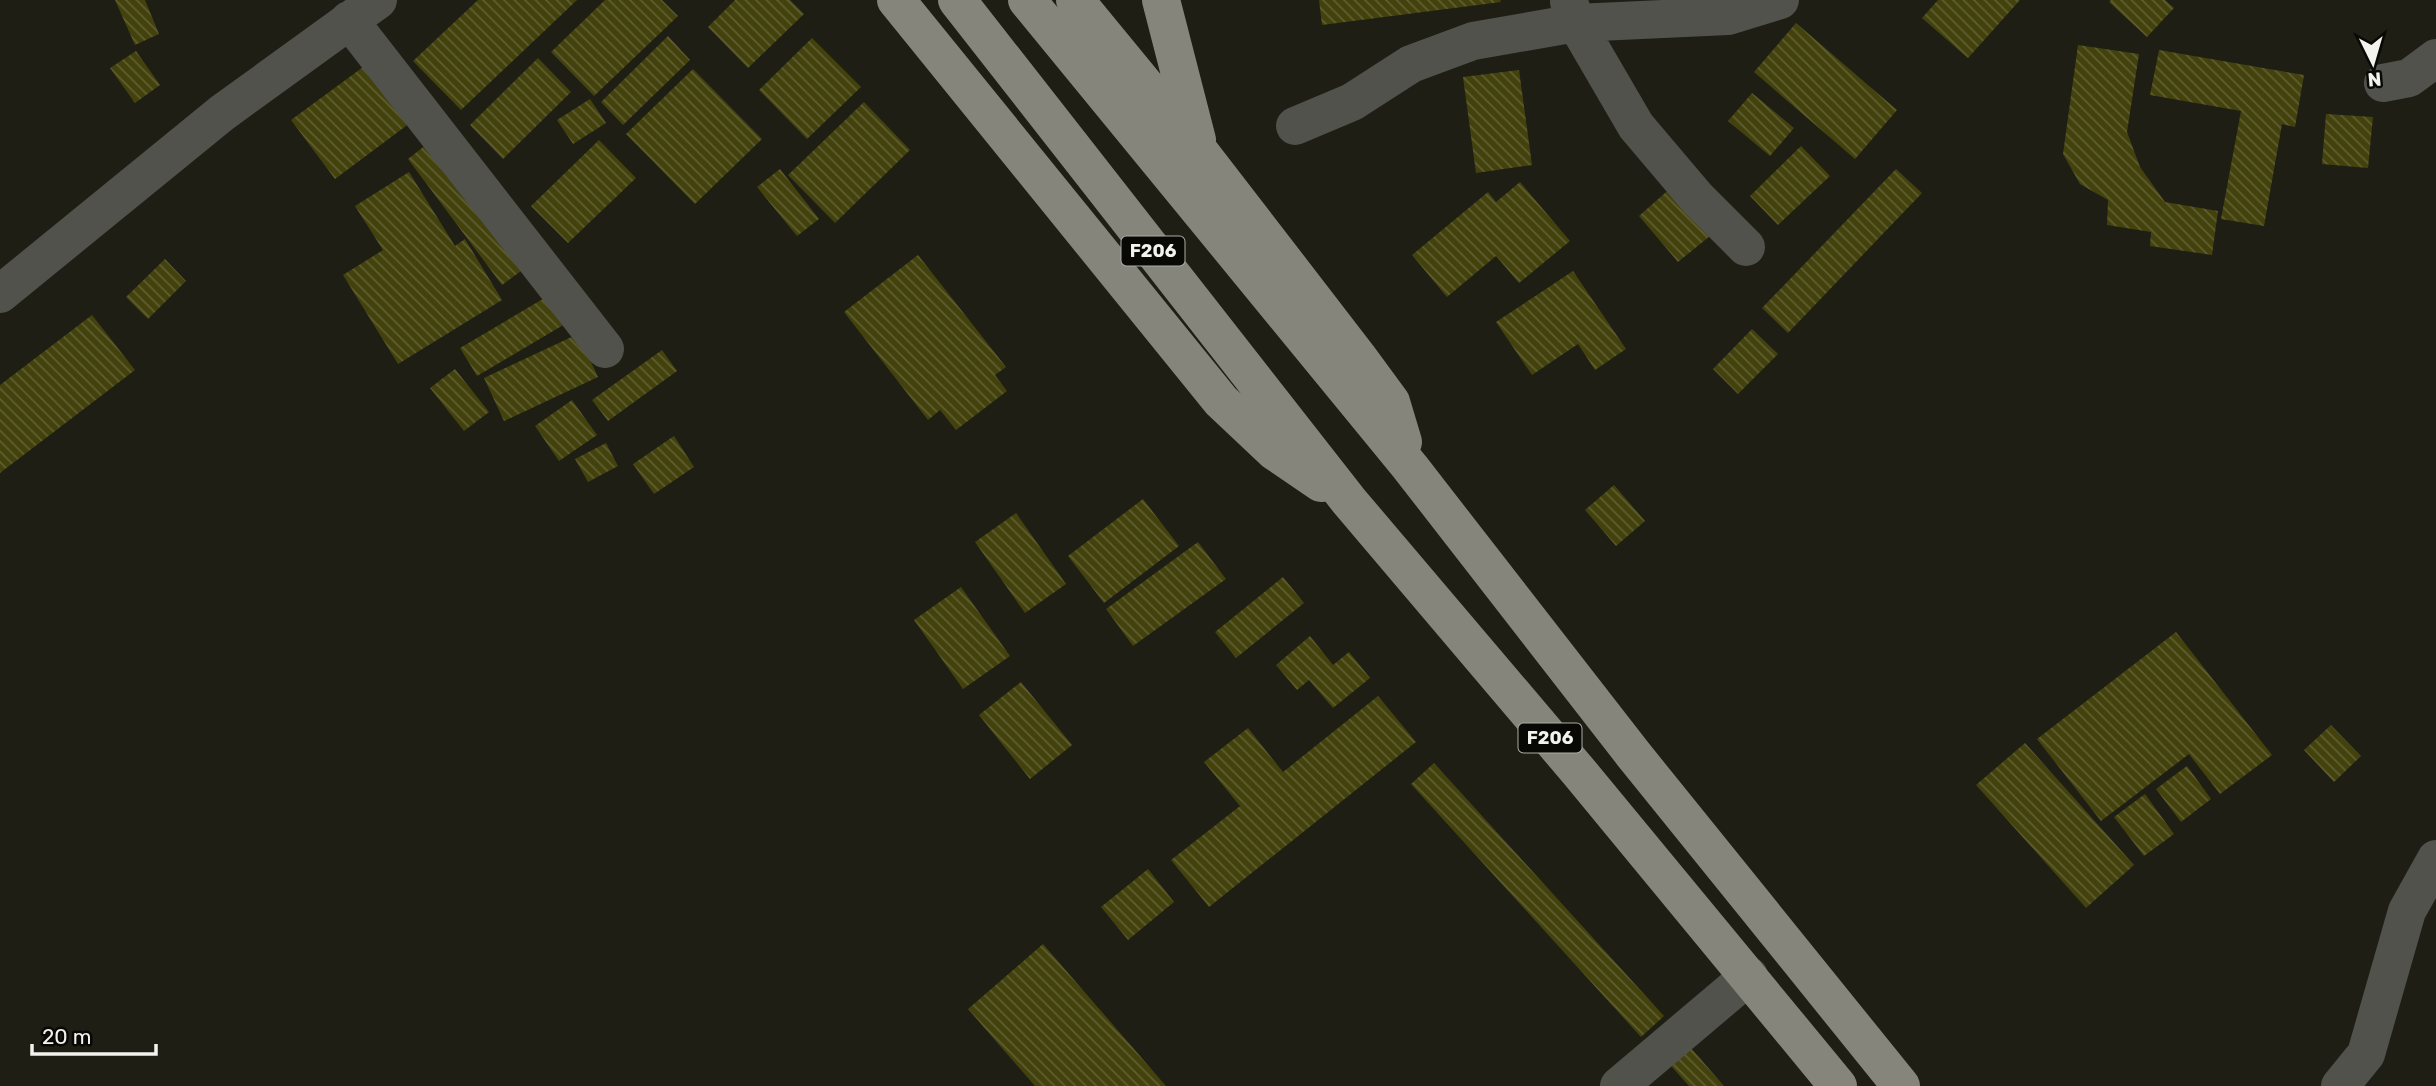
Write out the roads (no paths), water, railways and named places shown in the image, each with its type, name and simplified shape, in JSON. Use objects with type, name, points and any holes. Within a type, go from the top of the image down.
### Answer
[{"type":"main road","points":[[896,0],[1221,401],[1274,451],[1349,501]]},
{"type":"main road","name":"F206","points":[[957,0],[1349,501],[1749,976],[1838,1086]]},
{"type":"main road","name":"F206","points":[[1027,0],[1410,467],[1633,754],[1901,1086]]},
{"type":"main road","points":[[1075,0],[1200,152],[1391,402],[1410,467]]},
{"type":"main road","points":[[1161,0],[1200,152]]},
{"type":"street","points":[[1295,126],[1352,102],[1411,64],[1473,41],[1572,11],[1728,16],[1780,0]]},
{"type":"street","points":[[0,294],[222,113],[364,10],[605,349]]},
{"type":"street","points":[[1572,11],[1636,126],[1697,198],[1746,247]]},
{"type":"street","points":[[2383,83],[2409,78],[2436,58]]},
{"type":"street","points":[[2340,1086],[2366,1054],[2407,911],[2436,859]]},
{"type":"street","points":[[1619,1086],[1749,976]]}]
